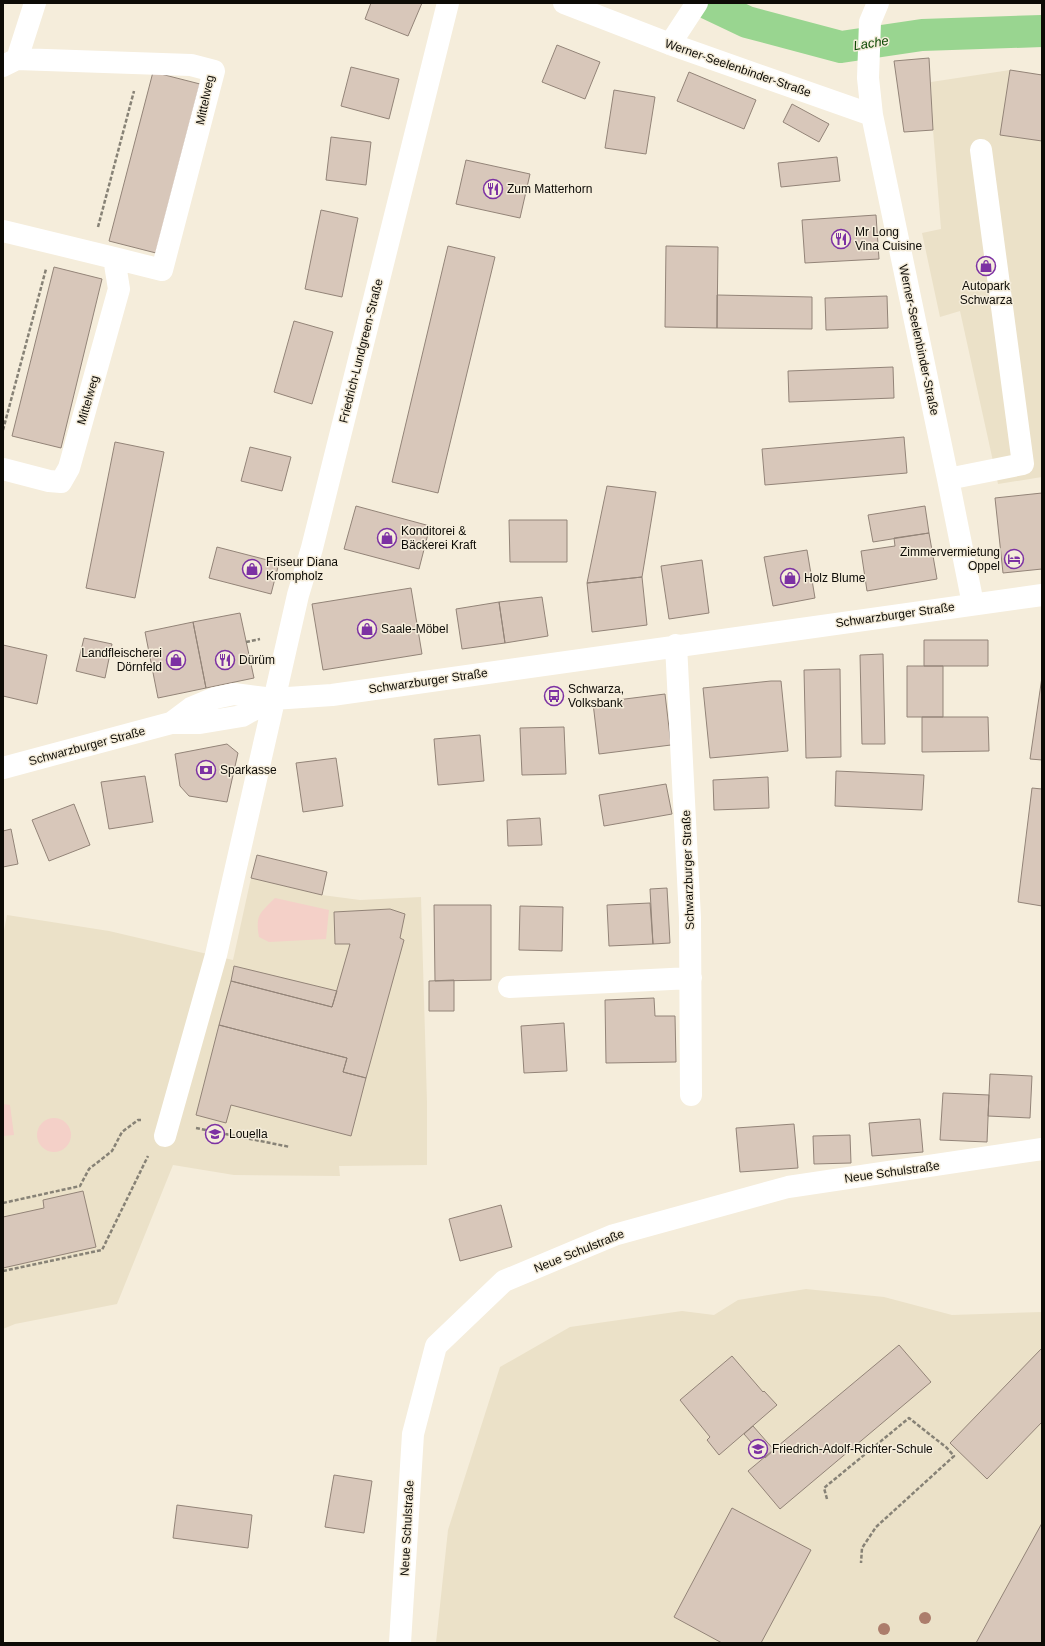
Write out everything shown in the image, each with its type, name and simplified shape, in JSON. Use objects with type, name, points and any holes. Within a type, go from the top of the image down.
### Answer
[{"type":"street","name":"Mittelweg","points":[[3,231],[162,270],[214,71],[191,65],[10,62],[35,3]]},
{"type":"street","name":"Friedrich-Lundgreen-Straße","points":[[165,1136],[216,955],[298,595],[312,548],[448,3]]},
{"type":"street","name":"Werner-Seelenbinder-Straße","points":[[564,3],[670,44],[872,115],[948,479],[972,604]]},
{"type":"street","points":[[670,44],[697,3]]},
{"type":"street","points":[[872,115],[868,78],[874,13]]},
{"type":"street","points":[[948,479],[1023,464],[981,150]]},
{"type":"street","name":"Mittelweg","points":[[3,469],[49,481],[61,482],[69,468],[119,289],[114,258]]},
{"type":"street","name":"Schwarzburger Straße","points":[[3,768],[171,723],[200,723],[242,716],[274,699],[340,694],[676,645],[1042,595]]},
{"type":"street","name":"Schwarzburger Straße","points":[[676,645],[686,812],[690,918],[691,1095]]},
{"type":"street","points":[[509,987],[691,978]]},
{"type":"street","name":"Neue Schulstraße","points":[[400,1643],[412,1434],[436,1346],[504,1281],[614,1234],[788,1187],[1042,1149]]},
{"type":"path","points":[[92,253],[141,64]]},
{"type":"path","points":[[3,430],[53,244]]},
{"type":"path","points":[[246,642],[260,639]]},
{"type":"path","points":[[3,1272],[102,1250],[156,1139],[165,1136]]},
{"type":"path","points":[[827,1499],[824,1488],[909,1418],[947,1448],[954,1456],[876,1528],[862,1548],[861,1563]]},
{"type":"shaded area","name":"Autopark Schwarza","points":[[1010,70],[1042,75],[1042,477],[998,484],[960,311],[940,317],[922,233],[941,229],[933,130],[931,82]]},
{"type":"shaded area","name":"Louella","points":[[251,878],[322,895],[360,900],[421,897],[427,1102],[427,1165],[339,1166],[340,1176],[234,1175],[173,1165],[117,1304],[15,1324],[3,1329],[3,936],[7,915],[109,931],[233,960]]},
{"type":"shaded area","points":[[275,898],[329,910],[326,939],[269,942],[259,937],[258,919],[262,911]]},
{"type":"shaded area","points":[[3,1104],[10,1105],[14,1135],[3,1136]]},
{"type":"shaded area","points":[[54,1118],[66,1123],[71,1135],[66,1147],[54,1152],[42,1147],[37,1135],[42,1123]]},
{"type":"shaded area","name":"Friedrich-Adolf-Richter-Schule","points":[[806,1289],[884,1297],[952,1315],[1042,1312],[1042,1643],[436,1643],[448,1530],[500,1367],[570,1327],[682,1311],[714,1315],[738,1300]]},
{"type":"building","points":[[371,3],[422,3],[408,36],[365,19]]},
{"type":"building","points":[[557,45],[600,62],[585,99],[542,82]]},
{"type":"building","points":[[929,58],[933,130],[904,132],[894,61]]},
{"type":"building","points":[[351,67],[399,79],[389,119],[341,106]]},
{"type":"building","points":[[1010,70],[1042,75],[1042,141],[1000,135]]},
{"type":"building","points":[[153,72],[200,84],[156,253],[109,241]]},
{"type":"building","points":[[689,72],[756,100],[744,129],[677,101]]},
{"type":"building","points":[[614,90],[655,97],[646,154],[605,148]]},
{"type":"building","points":[[792,104],[829,124],[819,142],[783,122]]},
{"type":"building","points":[[331,137],[371,142],[366,185],[326,180]]},
{"type":"building","points":[[837,157],[840,181],[781,187],[778,163]]},
{"type":"building","name":"Zum Matterhorn","points":[[466,160],[530,174],[520,218],[456,204]]},
{"type":"building","points":[[321,210],[358,218],[342,297],[305,289]]},
{"type":"building","name":"Mr Long Vina Cuisine","points":[[876,215],[879,259],[805,263],[802,220]]},
{"type":"building","points":[[448,246],[495,257],[438,493],[392,482]]},
{"type":"building","points":[[666,246],[718,247],[717,328],[665,327]]},
{"type":"building","points":[[54,267],[102,279],[61,448],[12,436]]},
{"type":"building","points":[[717,295],[812,297],[812,329],[717,328]]},
{"type":"building","points":[[887,296],[888,328],[826,330],[825,298]]},
{"type":"building","points":[[294,321],[333,332],[312,404],[274,392]]},
{"type":"building","points":[[893,367],[894,398],[789,402],[788,371]]},
{"type":"building","points":[[904,437],[907,473],[765,485],[762,449]]},
{"type":"building","points":[[115,442],[164,452],[135,598],[86,588]]},
{"type":"building","points":[[250,447],[291,457],[282,491],[241,481]]},
{"type":"building","points":[[607,486],[656,492],[642,577],[587,583]]},
{"type":"building","points":[[1042,493],[1042,569],[1003,573],[995,498]]},
{"type":"building","name":"Konditorei & Bäckerei Kraft","points":[[356,506],[430,526],[419,569],[344,549]]},
{"type":"building","points":[[925,506],[929,533],[873,542],[868,515]]},
{"type":"building","points":[[509,520],[567,520],[567,562],[510,562]]},
{"type":"building","points":[[929,533],[937,579],[867,591],[861,551],[895,546],[894,538]]},
{"type":"building","points":[[217,547],[279,563],[271,594],[209,578]]},
{"type":"building","name":"Holz Blume","points":[[807,550],[815,598],[773,606],[764,557]]},
{"type":"building","points":[[702,560],[709,613],[669,619],[661,566]]},
{"type":"building","points":[[642,577],[647,625],[592,632],[587,583]]},
{"type":"building","name":"Saale-Möbel","points":[[411,588],[422,654],[323,670],[312,604]]},
{"type":"building","points":[[542,597],[548,636],[505,643],[499,602]]},
{"type":"building","points":[[499,602],[505,643],[462,649],[456,609]]},
{"type":"building","name":"Dürüm","points":[[240,613],[254,678],[206,688],[193,622]]},
{"type":"building","name":"Landfleischerei Dörnfeld","points":[[193,622],[206,688],[158,698],[145,632]]},
{"type":"building","points":[[84,638],[112,644],[105,678],[76,671]]},
{"type":"building","points":[[924,640],[988,640],[988,666],[924,666]]},
{"type":"building","points":[[3,645],[47,655],[37,704],[3,696]]},
{"type":"building","points":[[883,654],[885,744],[862,744],[860,655]]},
{"type":"building","points":[[907,666],[943,666],[943,717],[907,717]]},
{"type":"building","points":[[840,669],[841,757],[806,758],[804,670]]},
{"type":"building","points":[[1042,677],[1042,760],[1030,759]]},
{"type":"building","points":[[781,681],[788,751],[710,758],[703,688]]},
{"type":"building","points":[[665,694],[671,745],[599,754],[593,703]]},
{"type":"building","points":[[922,717],[988,717],[989,751],[922,752]]},
{"type":"building","points":[[564,727],[566,774],[522,775],[520,728]]},
{"type":"building","points":[[480,735],[484,781],[438,785],[434,739]]},
{"type":"building","name":"Sparkasse","points":[[227,744],[238,753],[227,802],[189,796],[180,786],[175,754]]},
{"type":"building","points":[[336,758],[343,806],[303,812],[296,763]]},
{"type":"building","points":[[836,771],[924,775],[922,810],[835,806]]},
{"type":"building","points":[[145,776],[153,822],[109,829],[101,782]]},
{"type":"building","points":[[768,777],[769,808],[714,810],[713,780]]},
{"type":"building","points":[[666,784],[672,814],[604,826],[599,795]]},
{"type":"building","points":[[1032,788],[1042,789],[1042,906],[1018,902]]},
{"type":"building","points":[[74,804],[90,845],[49,861],[32,820]]},
{"type":"building","points":[[540,818],[542,845],[508,846],[507,820]]},
{"type":"building","points":[[11,829],[18,864],[3,867],[3,831]]},
{"type":"building","points":[[257,855],[327,872],[322,895],[251,878]]},
{"type":"building","points":[[667,888],[670,943],[653,944],[650,889]]},
{"type":"building","points":[[650,903],[653,944],[609,946],[607,905]]},
{"type":"building","points":[[434,905],[491,905],[491,980],[435,981]]},
{"type":"building","points":[[520,906],[563,907],[562,951],[519,950]]},
{"type":"building","points":[[390,909],[405,914],[400,938],[404,940],[366,1078],[343,1072],[347,1058],[219,1025],[231,981],[332,1007],[350,944],[335,944],[334,912]]},
{"type":"building","points":[[234,966],[337,991],[332,1007],[231,981]]},
{"type":"building","points":[[454,980],[454,1011],[429,1011],[429,981]]},
{"type":"building","points":[[654,998],[655,1016],[675,1016],[676,1062],[606,1063],[605,1000]]},
{"type":"building","points":[[564,1023],[567,1071],[524,1073],[521,1026]]},
{"type":"building","points":[[219,1025],[347,1058],[343,1072],[366,1078],[351,1136],[231,1105],[226,1123],[196,1115]]},
{"type":"building","points":[[990,1074],[1032,1076],[1030,1118],[988,1116]]},
{"type":"building","points":[[943,1093],[989,1095],[987,1142],[940,1140]]},
{"type":"building","points":[[920,1119],[923,1152],[872,1156],[869,1123]]},
{"type":"building","points":[[794,1124],[798,1168],[740,1172],[736,1128]]},
{"type":"building","points":[[850,1135],[851,1163],[814,1164],[813,1136]]},
{"type":"building","points":[[83,1191],[96,1247],[3,1268],[3,1217],[44,1208],[43,1200]]},
{"type":"building","points":[[501,1205],[512,1247],[460,1261],[449,1219]]},
{"type":"building","points":[[899,1345],[931,1382],[780,1509],[748,1471]]},
{"type":"building","points":[[1042,1348],[1042,1422],[987,1479],[950,1443]]},
{"type":"building","points":[[732,1356],[763,1392],[764,1391],[777,1405],[719,1455],[707,1440],[710,1437],[680,1400]]},
{"type":"building","points":[[753,1426],[774,1450],[765,1458],[744,1434]]},
{"type":"building","points":[[334,1475],[372,1481],[364,1533],[325,1527]]},
{"type":"building","points":[[177,1505],[252,1515],[248,1548],[173,1538]]},
{"type":"building","points":[[732,1508],[811,1550],[761,1643],[722,1643],[674,1617]]},
{"type":"building","points":[[1042,1523],[1042,1643],[976,1643]]},
{"type":"waterway","name":"Lache","points":[[707,3],[747,22],[841,47],[922,35],[1042,31]]},
{"type":"place","name":"Zum Matterhorn","points":[[493,189]]},
{"type":"place","name":"Mr Long Vina Cuisine","points":[[841,239]]},
{"type":"place","name":"Autopark Schwarza","points":[[986,266]]},
{"type":"place","name":"Konditorei & Bäckerei Kraft","points":[[387,538]]},
{"type":"place","name":"Zimmervermietung Oppel","points":[[1014,559]]},
{"type":"place","name":"Friseur Diana Krompholz","points":[[252,569]]},
{"type":"place","name":"Holz Blume","points":[[790,578]]},
{"type":"place","name":"Saale-Möbel","points":[[367,629]]},
{"type":"place","name":"Landfleischerei Dörnfeld","points":[[176,660]]},
{"type":"place","name":"Dürüm","points":[[225,660]]},
{"type":"place","name":"Schwarza, Volksbank","points":[[554,696]]},
{"type":"place","name":"Sparkasse","points":[[206,770]]},
{"type":"place","name":"Louella","points":[[215,1134]]},
{"type":"place","name":"Friedrich-Adolf-Richter-Schule","points":[[758,1449]]}]
